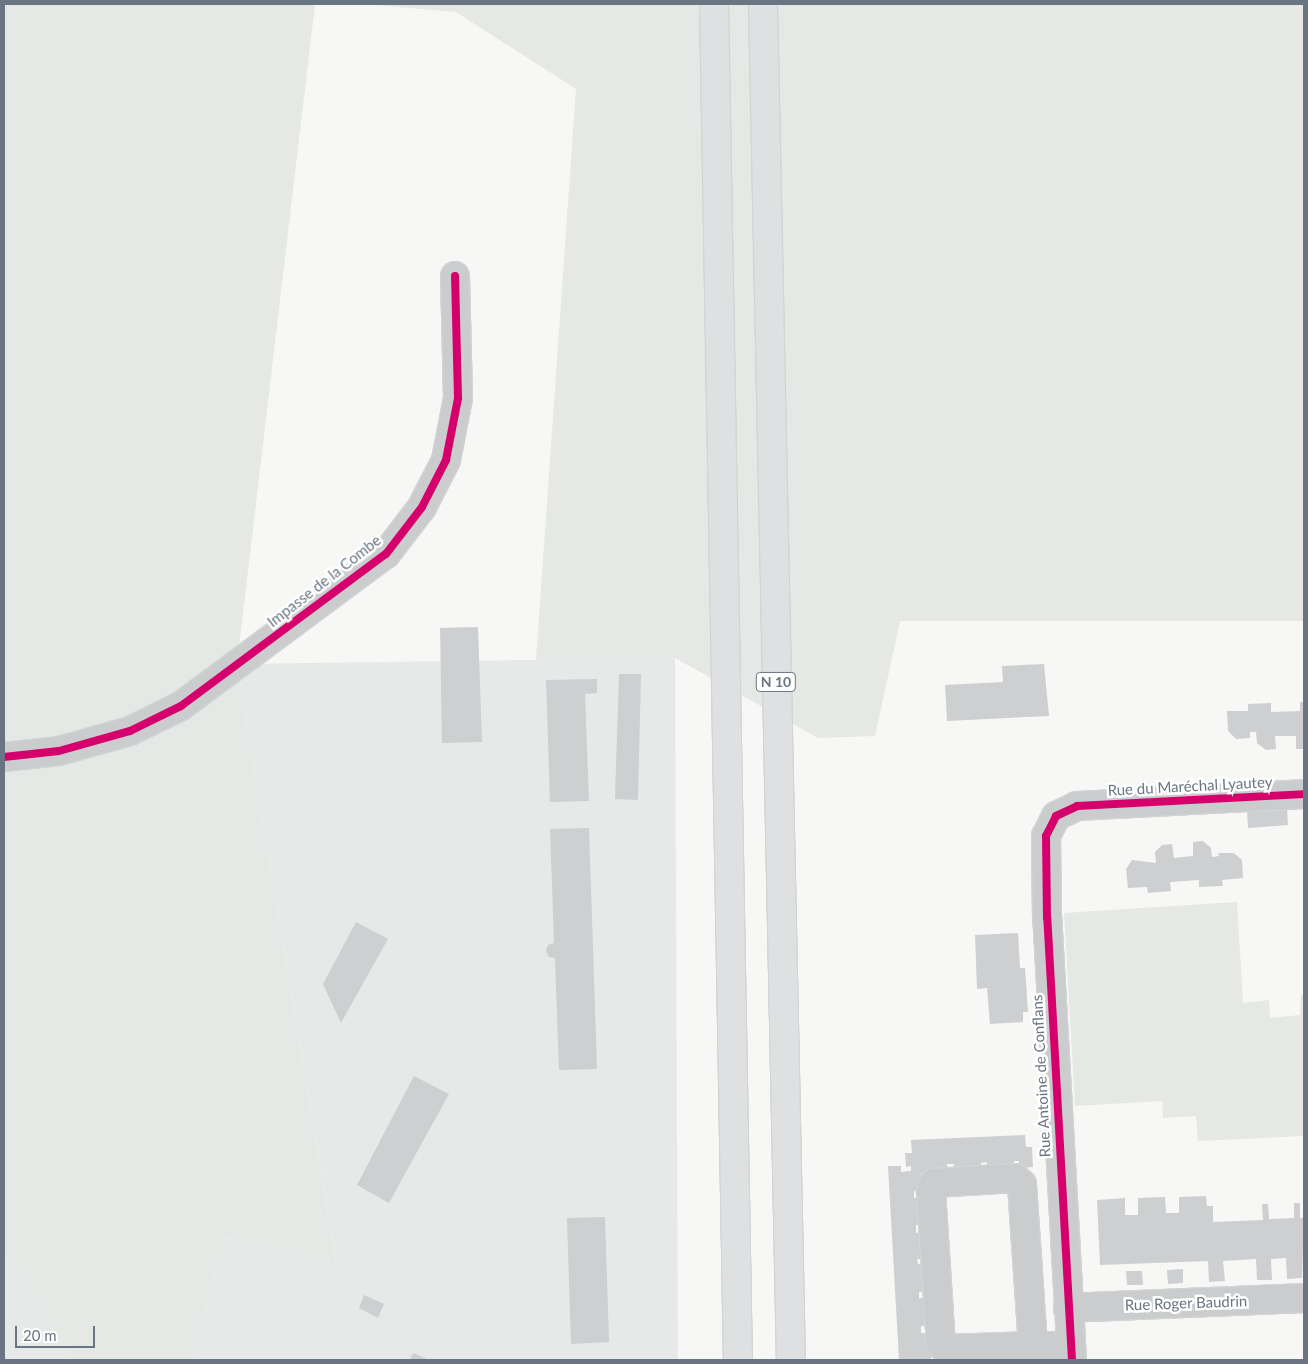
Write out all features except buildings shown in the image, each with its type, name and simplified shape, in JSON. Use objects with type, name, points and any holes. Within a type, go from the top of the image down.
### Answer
[{"type":"highway","points":[[714,4],[738,1360]]},
{"type":"highway","name":"N 10","points":[[763,4],[791,1360]]},
{"type":"street","name":"Impasse de la Combe","points":[[4,757],[59,750],[130,731],[181,706],[386,554],[426,499],[446,460],[458,398],[455,276]]},
{"type":"street","name":"Rue du Maréchal Lyautey","points":[[1077,806],[1304,794]]},
{"type":"street","name":"Rue Antoine de Conflans","points":[[1071,1352],[1047,918],[1046,836],[1056,816],[1077,806]]},
{"type":"street","points":[[1033,1346],[1022,1184],[1014,1178],[934,1184],[931,1191],[941,1345],[946,1349],[1033,1346],[1071,1352]]},
{"type":"street","name":"Rue Roger Baudrin","points":[[1068,1308],[1304,1298]]},
{"type":"shaded area","points":[[4,4],[315,4],[237,664],[336,1263],[225,1236],[191,1360],[74,1360],[4,1247]]},
{"type":"shaded area","points":[[363,4],[1304,4],[1304,621],[900,621],[875,736],[818,738],[675,658],[536,660],[576,89],[456,12]]},
{"type":"shaded area","points":[[675,658],[678,1360],[191,1360],[225,1236],[336,1262],[237,664]]},
{"type":"shaded area","points":[[1237,902],[1243,1003],[1269,1000],[1270,1018],[1300,1015],[1301,995],[1304,995],[1304,1136],[1198,1141],[1196,1116],[1163,1118],[1162,1101],[1075,1106],[1064,913]]},
{"type":"shaded area","points":[[4,1247],[9,1253],[74,1360],[4,1360]]},
{"type":"cycle path","points":[[4,757],[59,751],[130,731],[181,706],[386,554],[422,507],[446,460],[458,398],[455,276]]},
{"type":"cycle path","points":[[1072,1360],[1047,918],[1046,836],[1056,816],[1077,806],[1304,794]]}]
